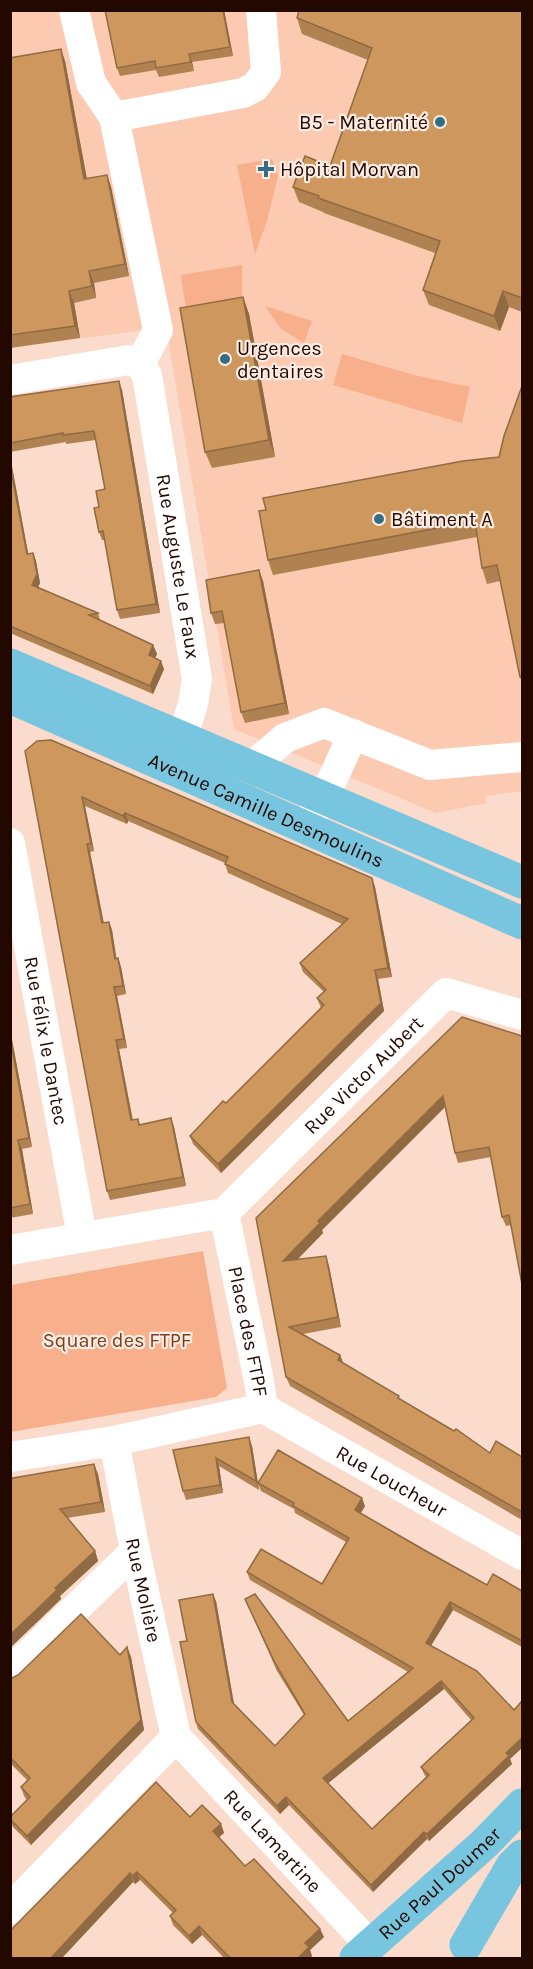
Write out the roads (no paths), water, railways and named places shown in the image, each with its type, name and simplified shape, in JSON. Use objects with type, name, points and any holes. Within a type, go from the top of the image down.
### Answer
[{"type":"main road","name":"Avenue Camille Desmoulins","points":[[10,665],[177,753],[305,827],[522,923]]},
{"type":"main road","name":"Avenue Camille Desmoulins","points":[[10,697],[177,753],[251,767],[522,882]]},
{"type":"main road","name":"Rue Paul Doumer","points":[[363,1952],[484,1844],[522,1805]]},
{"type":"main road","points":[[484,1844],[522,1817]]},
{"type":"main road","points":[[458,1952],[512,1866],[522,1856]]},
{"type":"main road","points":[[458,1952],[522,1893]]},
{"type":"street","points":[[10,380],[129,360],[140,364],[158,330],[114,117],[91,83],[74,10]]},
{"type":"street","points":[[114,117],[243,93],[255,87],[266,72],[261,10]]},
{"type":"street","name":"Rue Auguste Le Faux","points":[[140,364],[147,375],[197,679],[177,753]]},
{"type":"street","points":[[251,767],[285,738],[324,723],[430,765],[522,757]]},
{"type":"street","points":[[305,827],[323,798],[353,734]]},
{"type":"street","name":"Rue Félix le Dantec","points":[[10,843],[82,1236]]},
{"type":"street","name":"Rue Victor Aubert","points":[[224,1213],[446,993],[522,1015]]},
{"type":"street","points":[[10,1250],[224,1213]]},
{"type":"street","name":"Place des FTPF","points":[[10,1457],[114,1441],[263,1408],[224,1213]]},
{"type":"street","name":"Rue Loucheur","points":[[263,1408],[522,1555]]},
{"type":"street","name":"Rue Molière","points":[[114,1441],[135,1551],[176,1737]]},
{"type":"street","points":[[10,1672],[135,1551]]},
{"type":"street","points":[[10,1909],[176,1737]]},
{"type":"street","name":"Rue Lamartine","points":[[176,1737],[363,1952]]},
{"type":"place","name":"B5 - Maternité","points":[[440,122]]},
{"type":"place","name":"Hôpital Morvan","points":[[266,169]]},
{"type":"place","name":"Urgences dentaires","points":[[225,359]]},
{"type":"place","name":"Bâtiment A","points":[[379,519]]},
{"type":"park label","name":"Square des FTPF","points":[[117,1340]]}]
